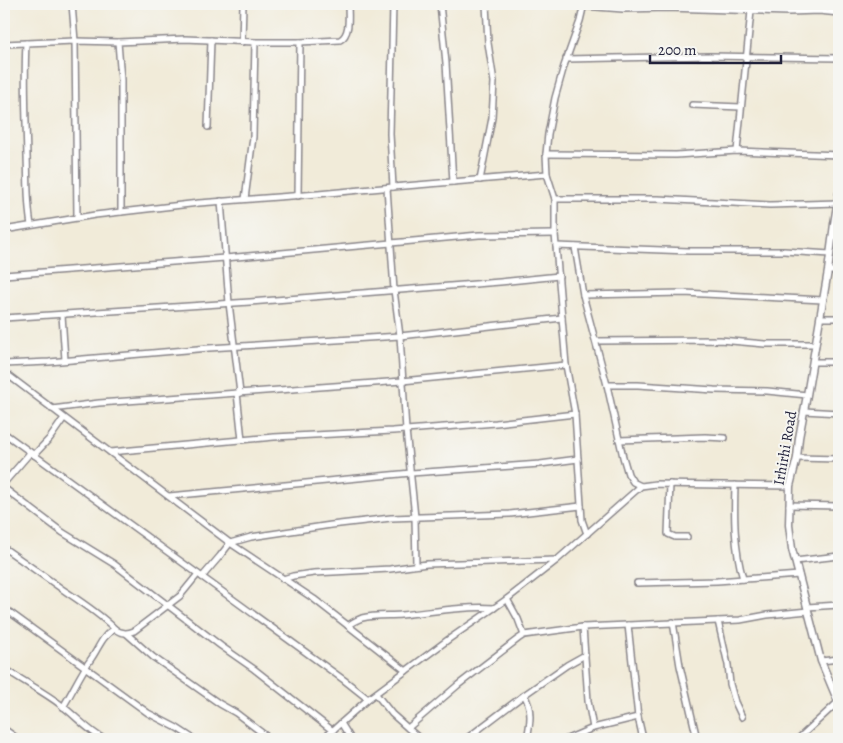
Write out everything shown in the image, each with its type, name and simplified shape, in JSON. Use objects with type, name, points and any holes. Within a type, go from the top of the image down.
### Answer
[{"type":"street","points":[[72,4],[75,41],[77,218]]},
{"type":"street","points":[[242,42],[243,4]]},
{"type":"street","points":[[4,44],[75,41],[211,40],[300,42],[340,40],[345,38],[347,33],[348,4]]},
{"type":"street","points":[[393,4],[390,126],[391,243],[411,473],[416,565]]},
{"type":"street","points":[[440,4],[446,63],[453,182]]},
{"type":"street","points":[[480,180],[492,118],[494,82],[488,43],[486,4]]},
{"type":"street","points":[[587,534],[582,520],[575,414],[566,365],[558,276],[554,199],[547,174],[546,154],[555,98],[566,59],[580,21],[583,5],[623,9],[668,8],[839,12]]},
{"type":"street","points":[[737,151],[751,11]]},
{"type":"street","points":[[208,127],[211,40]]},
{"type":"street","points":[[118,42],[121,212]]},
{"type":"street","points":[[245,199],[253,137],[255,42]]},
{"type":"street","points":[[298,196],[300,42]]},
{"type":"street","points":[[26,43],[28,209],[31,226]]},
{"type":"street","points":[[566,59],[710,56],[839,58]]},
{"type":"street","points":[[692,105],[741,107]]},
{"type":"street","points":[[546,154],[676,155],[737,151],[839,155]]},
{"type":"street","points":[[4,230],[121,212],[221,201],[547,174]]},
{"type":"street","name":"Irhirhi Road","points":[[839,193],[836,224],[808,395],[790,486],[789,505],[792,549],[822,660],[839,703]]},
{"type":"street","points":[[554,199],[658,199],[770,205],[838,203]]},
{"type":"street","points":[[221,201],[242,440]]},
{"type":"street","points":[[4,276],[478,235],[555,234]]},
{"type":"street","points":[[556,246],[830,254]]},
{"type":"street","points":[[575,247],[583,295],[607,385],[623,457],[628,474],[633,482],[641,486]]},
{"type":"street","points":[[828,271],[839,271]]},
{"type":"street","points":[[4,318],[500,282],[558,276]]},
{"type":"street","points":[[583,295],[684,293],[823,300]]},
{"type":"street","points":[[62,315],[65,360]]},
{"type":"street","points":[[4,364],[400,336],[562,318]]},
{"type":"street","points":[[820,318],[839,318]]},
{"type":"street","points":[[596,341],[720,340],[765,344],[816,344]]},
{"type":"street","points":[[813,362],[839,362]]},
{"type":"street","points":[[52,409],[99,403],[402,381],[566,365]]},
{"type":"street","points":[[4,372],[230,542],[314,599],[406,671]]},
{"type":"street","points":[[607,385],[638,385],[808,395]]},
{"type":"street","points":[[804,411],[839,413]]},
{"type":"street","points":[[109,452],[242,440],[496,423],[575,414]]},
{"type":"street","points":[[4,483],[50,438],[64,418]]},
{"type":"street","points":[[4,434],[368,699]]},
{"type":"street","points":[[620,440],[725,438]]},
{"type":"street","points":[[797,458],[839,459]]},
{"type":"street","points":[[169,496],[411,473],[540,464],[578,459]]},
{"type":"street","points":[[670,484],[668,534],[675,537],[688,537]]},
{"type":"street","points":[[323,739],[368,699],[507,599],[557,560],[641,486],[670,484],[790,486]]},
{"type":"street","points":[[735,485],[735,537],[743,578]]},
{"type":"street","points":[[4,488],[62,532],[114,564],[221,646],[261,674],[333,731]]},
{"type":"street","points":[[789,505],[839,506]]},
{"type":"street","points":[[127,634],[134,631],[180,596],[220,556],[230,542],[331,525],[391,518],[510,514],[581,506]]},
{"type":"street","points":[[4,548],[106,620],[115,629],[127,634],[152,657],[236,713],[270,739]]},
{"type":"street","points":[[796,561],[839,556]]},
{"type":"street","points":[[283,579],[314,573],[416,565],[557,560]]},
{"type":"street","points":[[636,583],[717,581],[799,575]]},
{"type":"street","points":[[507,599],[524,635]]},
{"type":"street","points":[[408,728],[458,685],[524,635],[583,627],[740,620],[839,605]]},
{"type":"street","points":[[348,626],[361,618],[468,607],[494,608]]},
{"type":"street","points":[[4,608],[148,713],[194,739]]},
{"type":"street","points":[[718,621],[728,665],[730,684],[742,717]]},
{"type":"street","points":[[673,622],[680,666],[697,739]]},
{"type":"street","points":[[628,625],[638,716],[643,739]]},
{"type":"street","points":[[583,627],[588,701],[593,728]]},
{"type":"street","points":[[63,707],[100,642],[110,631],[115,629]]},
{"type":"street","points":[[466,739],[524,695],[585,655]]},
{"type":"street","points":[[822,660],[839,659]]},
{"type":"street","points":[[4,668],[63,707],[95,734],[104,739]]},
{"type":"street","points":[[376,694],[392,714],[420,739]]},
{"type":"street","points":[[524,695],[530,710],[528,739]]},
{"type":"street","points":[[798,739],[839,703]]},
{"type":"street","points":[[567,739],[593,728],[638,716]]},
{"type":"street","points":[[340,723],[351,739]]},
{"type":"street","points":[[4,729],[18,739]]}]
